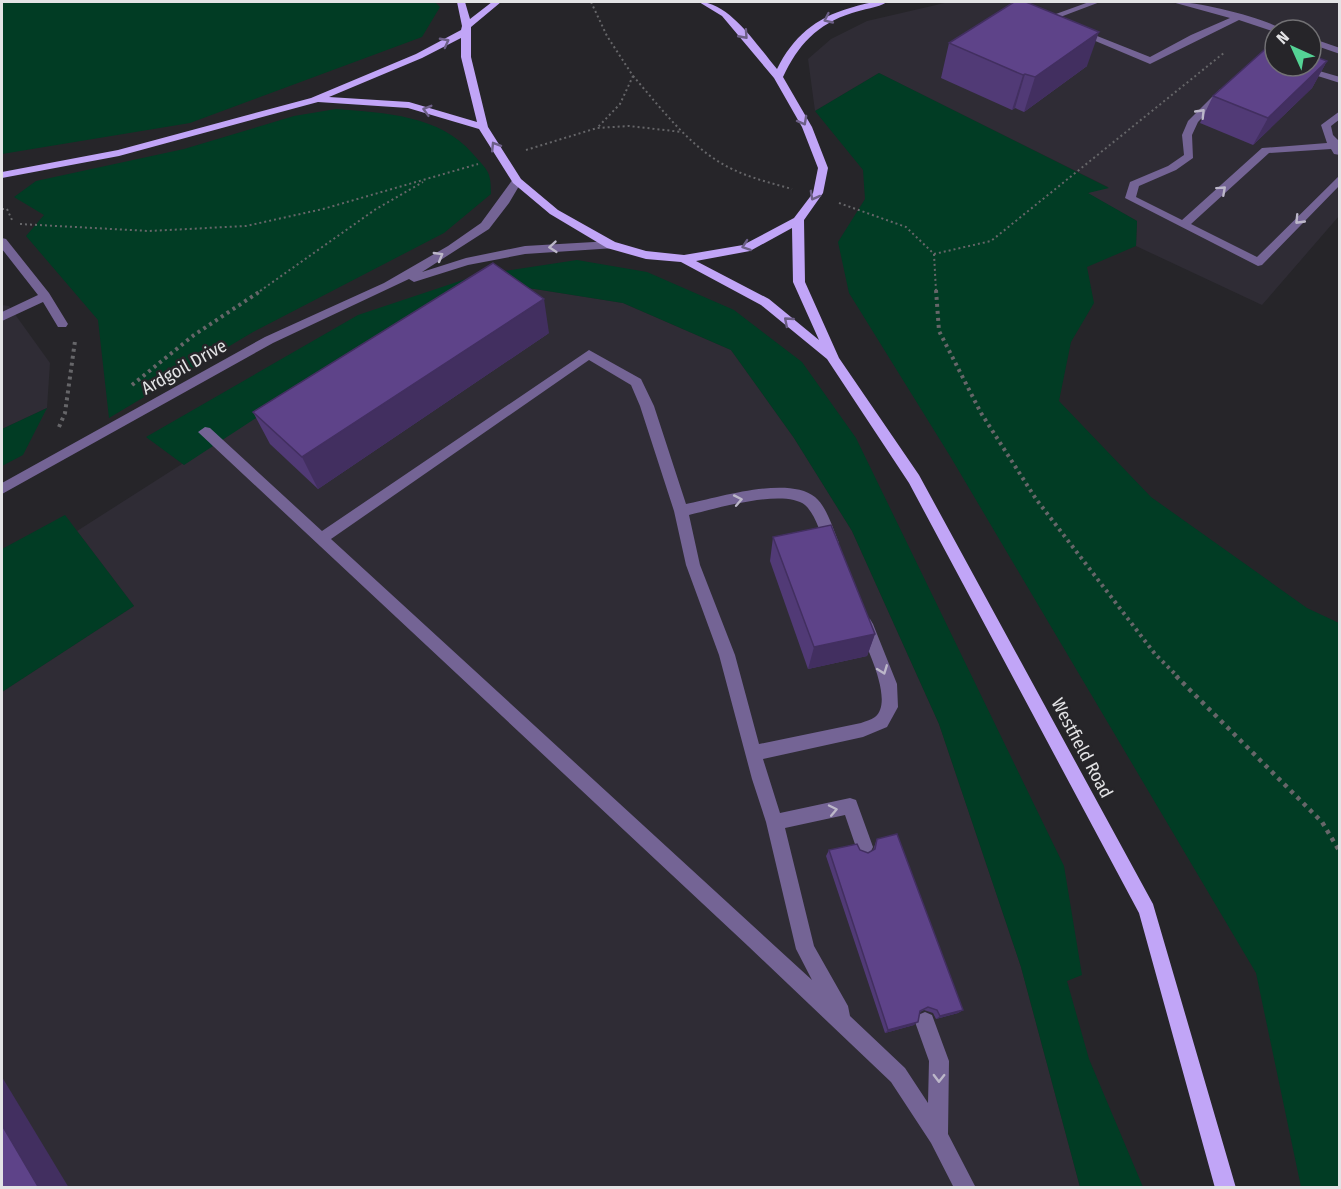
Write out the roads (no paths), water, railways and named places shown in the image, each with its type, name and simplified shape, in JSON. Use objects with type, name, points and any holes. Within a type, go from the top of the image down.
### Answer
[{"type":"main road","points":[[461,2],[466,29],[469,72],[483,127],[517,181],[554,212],[611,245],[646,255],[684,259],[746,248],[798,220],[818,193],[823,168],[807,127],[778,77],[725,14],[703,2]]},
{"type":"main road","points":[[2,175],[138,148],[315,100],[419,56],[466,29],[497,2]]},
{"type":"main road","points":[[778,77],[786,57],[801,36],[819,22],[845,11],[884,2]]},
{"type":"main road","points":[[315,100],[409,105],[483,127]]},
{"type":"main road","name":"Westfield Road","points":[[798,220],[799,282],[833,359],[914,479],[1147,910],[1226,1188]]},
{"type":"main road","name":"Westfield Road","points":[[684,259],[765,302],[833,359]]},
{"type":"street","points":[[1096,2],[1047,19],[1150,61],[1194,37],[1239,17]]},
{"type":"street","points":[[1176,2],[1263,25]]},
{"type":"street","points":[[1323,45],[1340,51]]},
{"type":"street","points":[[1323,75],[1340,80]]},
{"type":"street","points":[[1231,83],[1193,121],[1187,135],[1189,156],[1166,172],[1134,184],[1130,198],[1258,262],[1340,178]]},
{"type":"street","points":[[1183,225],[1266,150],[1337,148],[1326,125],[1340,114]]},
{"type":"street","name":"Ardgoil Drive","points":[[388,286],[485,226],[505,201],[517,181]]},
{"type":"street","points":[[2,242],[45,296],[63,324]]},
{"type":"street","name":"Ardgoil Drive","points":[[2,489],[269,340],[388,286],[466,262],[525,250],[611,245]]},
{"type":"street","points":[[2,317],[45,296]]},
{"type":"street","points":[[322,538],[589,354],[636,382],[647,406],[681,511],[693,565],[727,655],[755,753],[760,779],[776,822],[805,949],[849,1026]]},
{"type":"street","points":[[205,432],[849,1026],[898,1075],[938,1136],[966,1188]]},
{"type":"street","points":[[681,511],[757,496],[797,494],[810,501],[839,558]]},
{"type":"street","points":[[755,753],[863,730],[880,722],[890,707],[888,684],[860,611]]},
{"type":"street","points":[[776,822],[850,806],[864,847]]},
{"type":"street","points":[[926,1022],[939,1061],[938,1136]]}]
